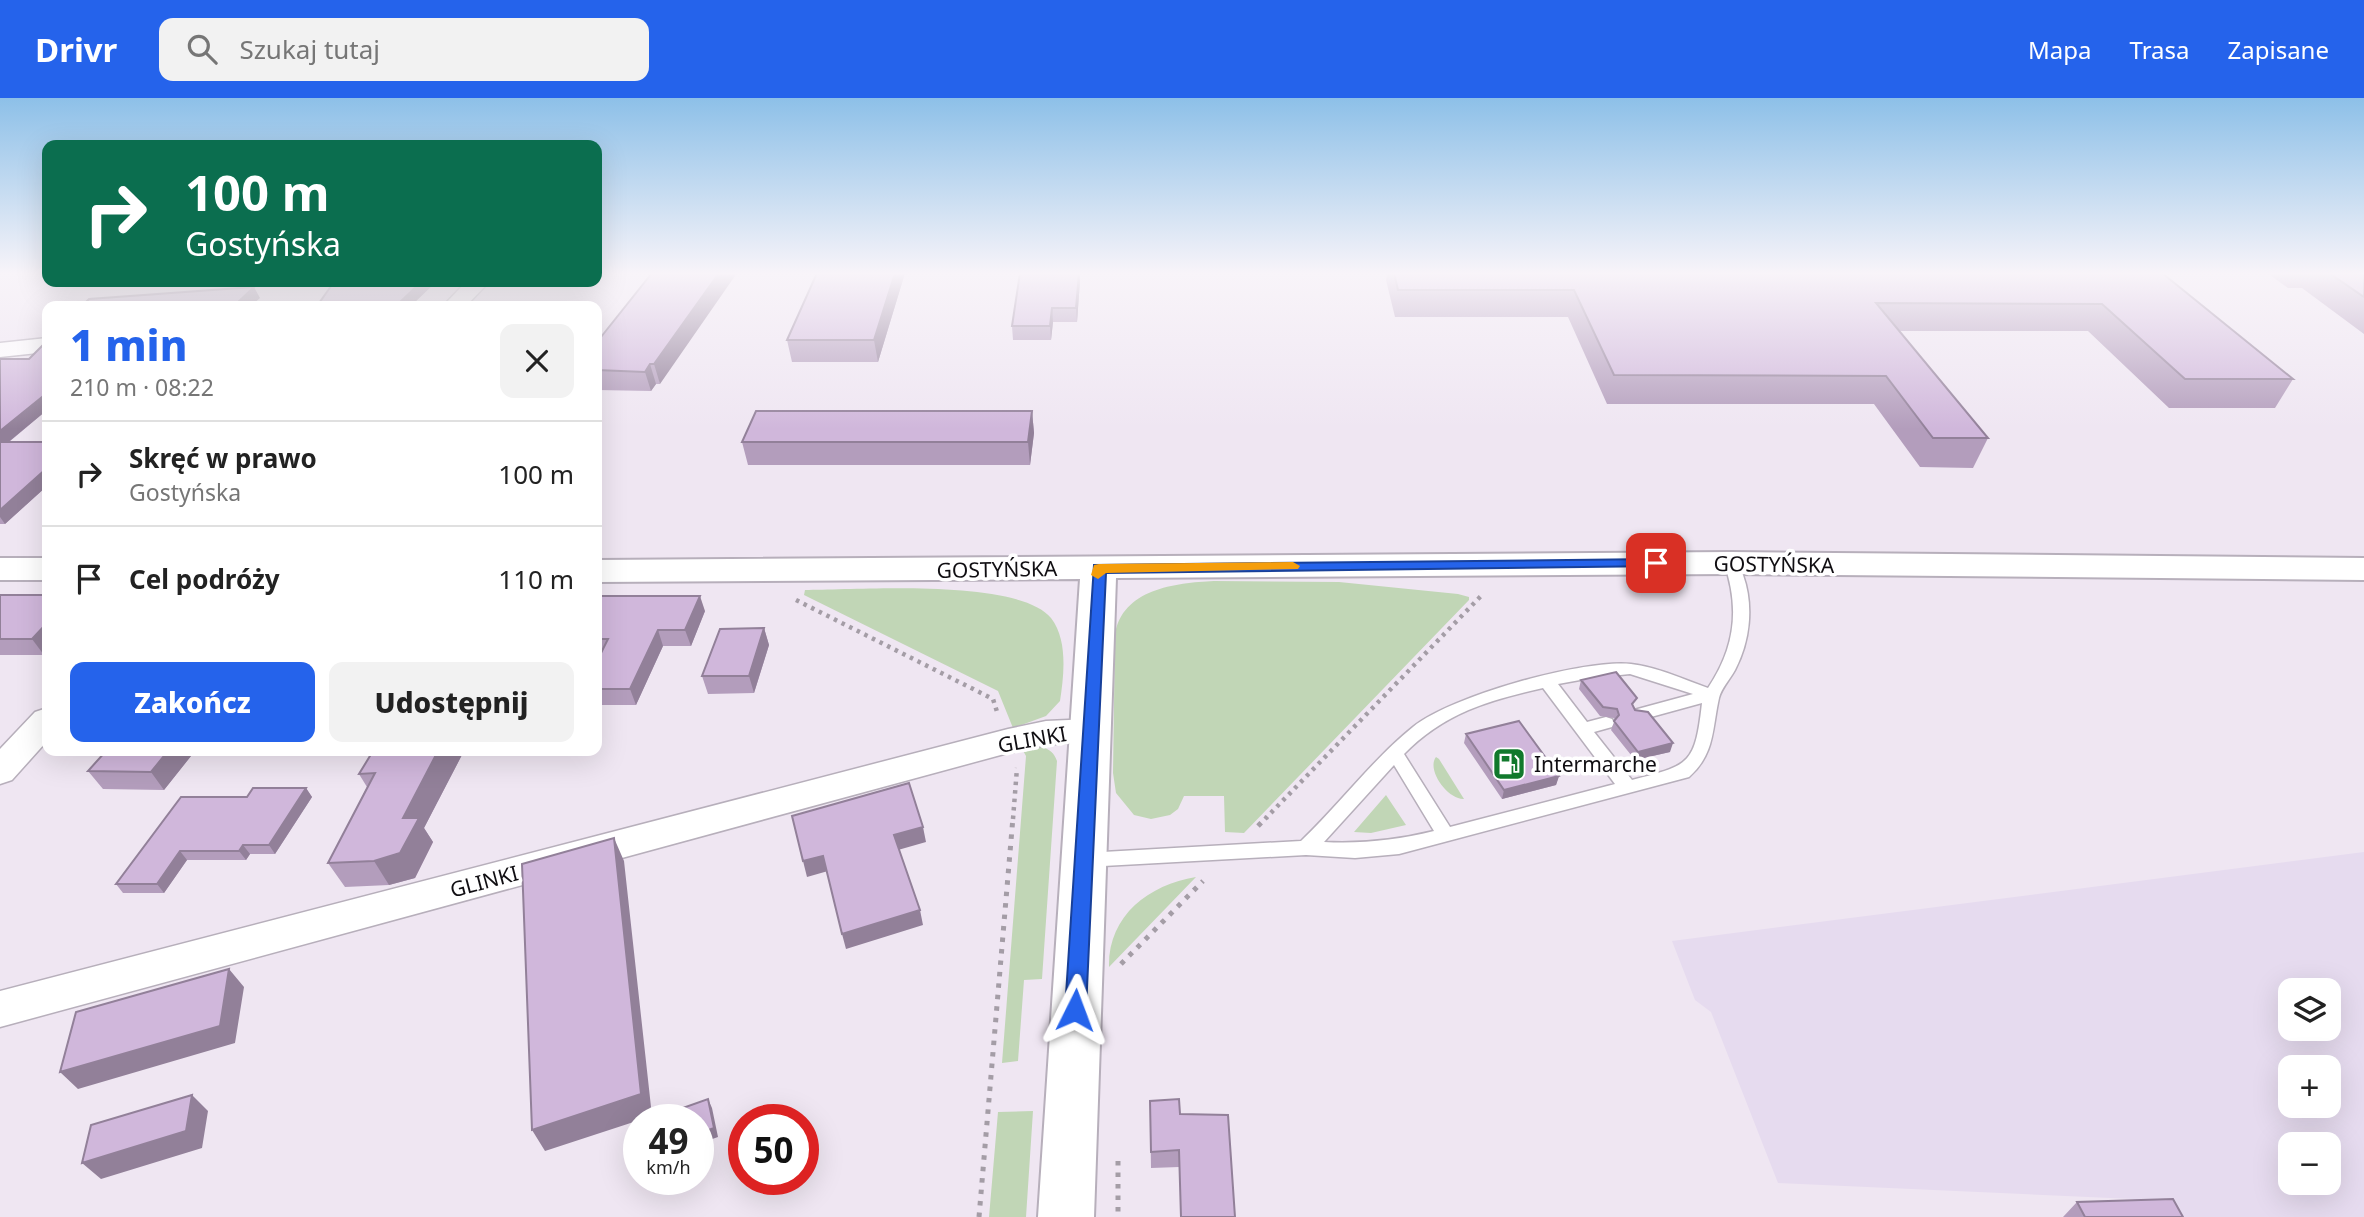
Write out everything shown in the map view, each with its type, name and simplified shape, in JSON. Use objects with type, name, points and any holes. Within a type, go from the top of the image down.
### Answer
[{"type":"main road","name":"GOSTYŃSKA","points":[[602,571],[1731,563],[2364,569]]},
{"type":"main road","points":[[1066,1217],[1099,568]]},
{"type":"main road","points":[[0,569],[42,569]]},
{"type":"street","points":[[0,350],[42,346]]},
{"type":"street","points":[[0,771],[42,725]]},
{"type":"street","name":"GLINKI","points":[[0,1009],[1008,741],[1046,733],[1091,731]]},
{"type":"lane","points":[[1083,860],[1306,848],[1337,852],[1378,850],[1446,835],[1683,773],[1699,758],[1706,735],[1711,695],[1733,660],[1742,637],[1743,602],[1731,563]]},
{"type":"lane","points":[[1306,848],[1395,754],[1439,716],[1457,707],[1604,670],[1630,669],[1711,695]]},
{"type":"lane","points":[[1548,683],[1628,788]]},
{"type":"lane","points":[[1640,715],[1711,695]]},
{"type":"lane","points":[[1583,729],[1606,723]]},
{"type":"lane","points":[[1395,754],[1446,835]]},
{"type":"path","points":[[1259,831],[1258,824],[1486,590]]},
{"type":"path","points":[[785,594],[993,699],[1008,741],[1018,758],[979,1217]]},
{"type":"path","points":[[1119,979],[1119,966],[1205,879],[1217,879]]},
{"type":"path","points":[[1118,1147],[1118,1217]]},
{"type":"shaded area","points":[[2364,852],[2364,1217],[2145,1217],[2133,1199],[1778,1183],[1711,1012],[1695,1000],[1672,941]]},
{"type":"green space","points":[[1214,581],[1339,582],[1458,594],[1469,597],[1469,600],[1244,833],[1225,832],[1224,796],[1184,796],[1178,809],[1170,815],[1151,819],[1134,815],[1116,793],[1113,773],[1115,635],[1120,620],[1128,607],[1152,592],[1183,584]]},
{"type":"green space","points":[[936,589],[1006,597],[1033,605],[1051,618],[1060,637],[1063,669],[1060,701],[1046,716],[1013,728],[998,691],[804,595],[805,590]]},
{"type":"green space","points":[[1020,745],[1047,749],[1057,761],[1042,979],[1024,980],[1018,1061],[1002,1063],[1026,756]]},
{"type":"green space","points":[[1436,757],[1464,799],[1451,795],[1440,783],[1434,769]]},
{"type":"green space","points":[[1386,795],[1406,825],[1371,833],[1354,832]]},
{"type":"green space","points":[[1196,877],[1109,967],[1110,949],[1115,933],[1134,906],[1162,887]]},
{"type":"green space","points":[[1033,1111],[1026,1217],[989,1217],[998,1112]]},
{"type":"building","points":[[610,325],[682,325],[654,364],[650,364],[645,372],[602,370],[602,336]]},
{"type":"building","points":[[794,325],[879,325],[874,340],[787,340]]},
{"type":"building","points":[[1591,325],[1894,325],[1988,438],[1933,438],[1886,376],[1614,375]]},
{"type":"building","points":[[2125,325],[2227,325],[2293,379],[2185,379]]},
{"type":"building","points":[[42,346],[42,397],[0,431],[0,359],[29,359]]},
{"type":"building","points":[[756,411],[1032,411],[1028,442],[742,442]]},
{"type":"building","points":[[0,442],[42,442],[42,472],[0,510]]},
{"type":"building","points":[[0,595],[42,595],[42,628],[32,639],[0,639]]},
{"type":"building","points":[[602,596],[700,596],[685,630],[658,630],[630,689],[602,689],[602,651],[608,639],[602,639]]},
{"type":"building","points":[[764,628],[749,676],[702,676],[720,629]]},
{"type":"building","points":[[1616,672],[1637,698],[1632,704],[1635,710],[1648,712],[1673,743],[1638,752],[1614,721],[1619,715],[1617,709],[1603,707],[1581,680]]},
{"type":"building","name":"Intermarche","points":[[1519,721],[1559,776],[1504,790],[1466,734]]},
{"type":"building","points":[[102,756],[164,756],[151,772],[88,771]]},
{"type":"building","points":[[370,756],[435,756],[403,818],[419,818],[400,853],[374,861],[328,863],[375,773],[359,774]]},
{"type":"building","points":[[909,783],[923,827],[894,835],[920,910],[842,934],[823,856],[803,861],[792,816]]},
{"type":"building","points":[[253,788],[306,788],[269,845],[243,845],[239,851],[180,851],[157,884],[116,884],[181,797],[247,797]]},
{"type":"building","points":[[614,838],[641,1094],[532,1130],[522,864]]},
{"type":"building","points":[[229,969],[220,1026],[60,1072],[76,1012]]},
{"type":"building","points":[[192,1095],[186,1131],[82,1163],[91,1125]]},
{"type":"building","points":[[708,1099],[709,1104],[694,1104]]},
{"type":"building","points":[[1179,1099],[1180,1114],[1228,1115],[1235,1217],[1181,1217],[1179,1150],[1151,1152],[1150,1101]]},
{"type":"building","points":[[2173,1199],[2183,1217],[2085,1217],[2077,1202]]},
{"type":"slow traffic","points":[[1098,575],[1099,568],[1293,566]]},
{"type":"place","name":"Intermarche","points":[[1509,764]]},
{"type":"route","points":[[1075,1010],[1099,568],[1656,563]]}]
